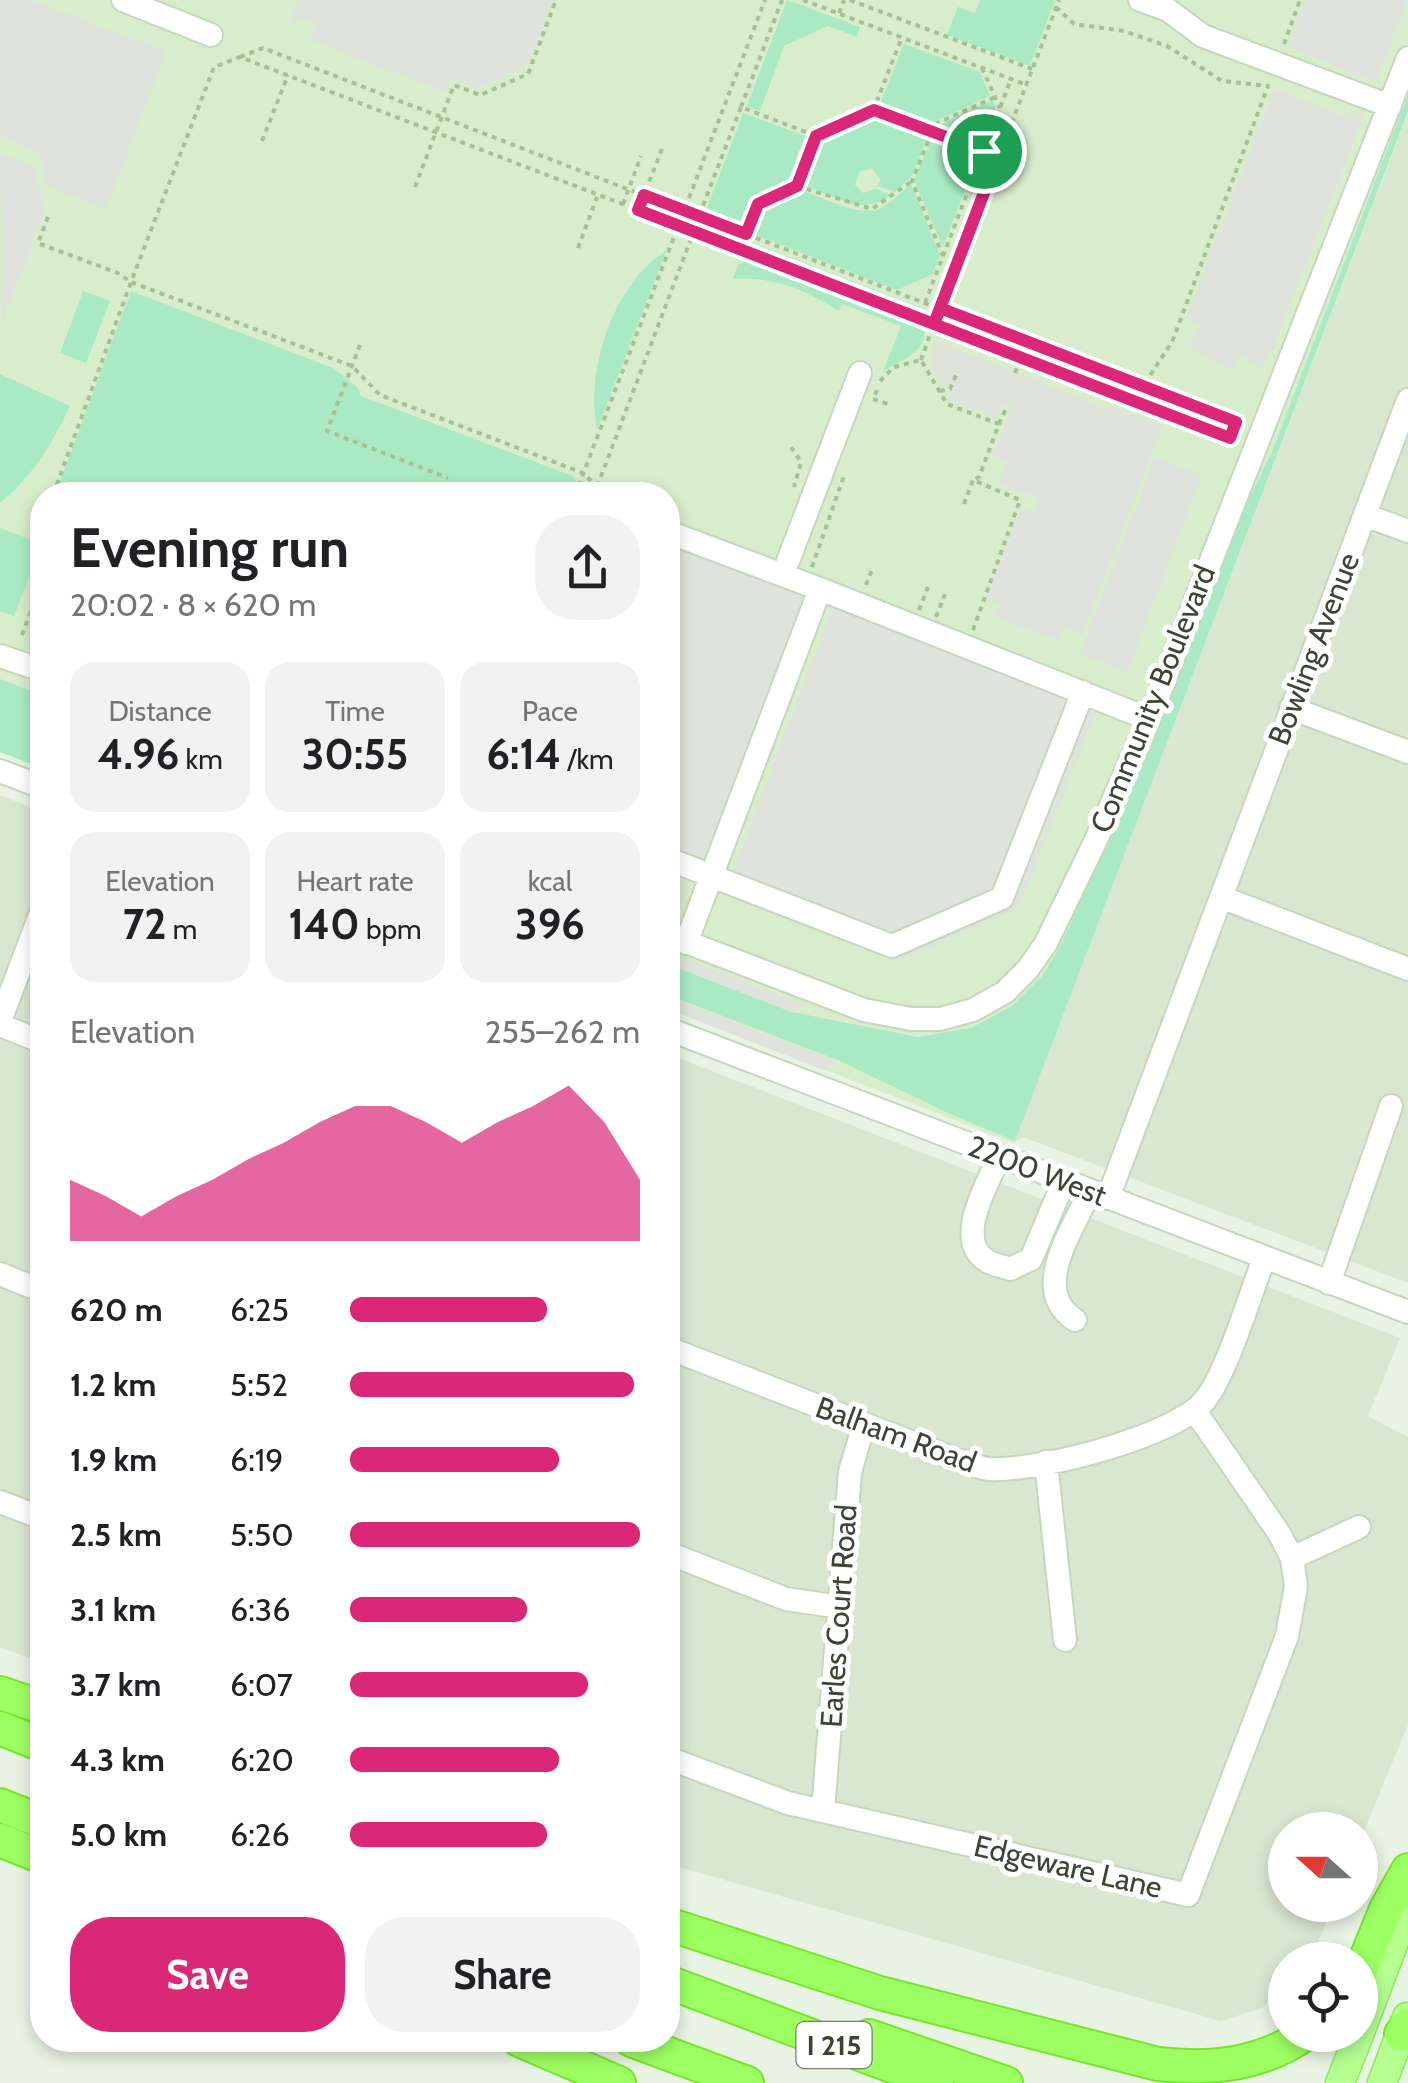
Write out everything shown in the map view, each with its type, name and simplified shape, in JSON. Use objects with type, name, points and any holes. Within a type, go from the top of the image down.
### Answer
[{"type":"highway","points":[[0,1693],[30,1703]]},
{"type":"highway","points":[[0,1728],[30,1740]]},
{"type":"highway","points":[[0,1805],[30,1817]]},
{"type":"highway","points":[[0,1840],[30,1851]]},
{"type":"highway","points":[[1372,1942],[1408,1870]]},
{"type":"highway","points":[[680,1928],[844,1983],[1158,2064],[1222,2066],[1271,2052]]},
{"type":"highway","name":"I 215","points":[[680,1986],[936,2083]]},
{"type":"highway","points":[[732,2006],[855,2032],[1006,2083]]},
{"type":"highway","points":[[547,2052],[619,2083]]},
{"type":"highway","points":[[662,2052],[746,2083]]},
{"type":"main road","points":[[1378,1983],[1408,1905]]},
{"type":"main road","points":[[1382,2083],[1406,2025]]},
{"type":"main road","points":[[1340,2083],[1352,2052]]},
{"type":"street","points":[[123,0],[212,36]]},
{"type":"street","points":[[1140,0],[1168,10],[1203,36],[1390,106]]},
{"type":"street","name":"Community Boulevard","points":[[680,940],[884,1016],[940,1019],[973,1010],[1004,992],[1028,970],[1046,943],[1149,719],[1408,58]]},
{"type":"street","points":[[788,560],[860,373]]},
{"type":"street","name":"Bowling Avenue","points":[[1075,1320],[1062,1312],[1052,1293],[1054,1275],[1099,1195],[1221,897],[1408,400]]},
{"type":"street","points":[[1365,515],[1408,531]]},
{"type":"street","points":[[680,536],[816,579],[1149,719]]},
{"type":"street","points":[[680,932],[711,877],[816,579]]},
{"type":"street","points":[[0,656],[30,666]]},
{"type":"street","points":[[680,863],[892,946],[1002,898],[1083,692]]},
{"type":"street","points":[[1292,708],[1408,752]]},
{"type":"street","points":[[0,771],[30,782]]},
{"type":"street","points":[[1221,897],[1408,969]]},
{"type":"street","points":[[30,943],[0,1024],[30,1037]]},
{"type":"street","name":"2200 West","points":[[680,1034],[1408,1312]]},
{"type":"street","points":[[1329,1283],[1391,1106]]},
{"type":"street","points":[[999,1157],[973,1222],[973,1244],[986,1260],[1010,1269],[1031,1259],[1064,1181]]},
{"type":"street","points":[[1264,1259],[1217,1378],[1208,1397],[1195,1411],[1292,1558],[1359,1526]]},
{"type":"street","points":[[0,1274],[30,1285]]},
{"type":"street","name":"Balham Road","points":[[680,1353],[987,1468],[1015,1468],[1145,1438],[1195,1411]]},
{"type":"street","name":"Earles Court Road","points":[[823,1810],[850,1472],[864,1424]]},
{"type":"street","points":[[1046,1462],[1064,1640]]},
{"type":"street","points":[[0,1502],[30,1513]]},
{"type":"street","name":"Edgeware Lane","points":[[680,1763],[760,1794],[1188,1895],[1287,1636],[1296,1586],[1292,1558]]},
{"type":"street","points":[[680,1559],[786,1599],[840,1607]]},
{"type":"path","points":[[414,187],[454,85],[480,95],[528,74],[556,0]]},
{"type":"path","points":[[580,482],[765,0]]},
{"type":"path","points":[[598,482],[782,0]]},
{"type":"path","points":[[803,0],[1026,84]]},
{"type":"path","points":[[839,14],[847,0],[1032,69]]},
{"type":"path","points":[[921,360],[1058,0]]},
{"type":"path","points":[[1142,386],[1172,342],[1300,0]]},
{"type":"path","points":[[1056,7],[1074,24],[1124,31],[1166,46],[1222,81],[1268,86]]},
{"type":"path","points":[[797,186],[816,136],[874,110],[902,37]]},
{"type":"path","points":[[257,42],[260,49]]},
{"type":"path","points":[[58,482],[214,67],[260,49],[1236,422],[1230,438],[240,57]]},
{"type":"path","points":[[982,68],[1000,108]]},
{"type":"path","points":[[262,141],[288,76]]},
{"type":"path","points":[[926,303],[1011,78]]},
{"type":"path","points":[[730,92],[744,98]]},
{"type":"path","points":[[924,129],[995,96]]},
{"type":"path","points":[[742,107],[816,136]]},
{"type":"path","points":[[874,110],[998,156]]},
{"type":"path","points":[[746,234],[758,204],[797,186],[872,209],[912,181],[932,132]]},
{"type":"path","points":[[638,210],[662,150]]},
{"type":"path","points":[[623,204],[641,156]]},
{"type":"path","points":[[912,181],[943,256]]},
{"type":"path","points":[[578,248],[598,194]]},
{"type":"path","points":[[48,217],[38,243],[352,366],[380,395],[583,473],[591,482]]},
{"type":"path","points":[[360,345],[327,431],[448,478]]},
{"type":"path","points":[[1016,373],[1022,358]]},
{"type":"path","points":[[921,360],[947,404],[999,424]]},
{"type":"path","points":[[888,404],[874,399],[881,378],[894,367],[921,360]]},
{"type":"path","points":[[940,391],[950,388],[956,375]]},
{"type":"path","points":[[964,504],[973,480],[979,477],[1006,406]]},
{"type":"path","points":[[816,579],[845,473],[854,476]]},
{"type":"path","points":[[973,480],[1020,500],[973,630]]},
{"type":"path","points":[[864,590],[873,566]]},
{"type":"path","points":[[919,610],[928,588]]},
{"type":"path","points":[[936,616],[945,594]]},
{"type":"path","points":[[22,635],[30,614]]},
{"type":"shaded area","points":[[0,0],[1408,0],[1408,113],[1014,1143],[680,1014],[680,482],[30,482],[30,763],[0,752]]},
{"type":"shaded area","points":[[0,0],[31,0],[166,52],[106,209],[46,186],[41,152],[0,136]]},
{"type":"shaded area","points":[[298,0],[553,0],[528,66],[478,88],[452,77],[445,92],[310,40],[315,27],[311,19],[289,25]]},
{"type":"shaded area","points":[[787,0],[860,27],[857,37],[828,26],[784,46],[760,111],[747,106]]},
{"type":"shaded area","points":[[980,0],[1055,0],[1030,66],[947,35],[958,7],[975,13]]},
{"type":"shaded area","points":[[1305,0],[1407,0],[1376,82],[1287,47]]},
{"type":"shaded area","points":[[904,44],[980,72],[990,96],[924,126],[878,109]]},
{"type":"shaded area","points":[[1274,89],[1347,117],[1350,110],[1364,115],[1273,348],[1259,369],[1241,355],[1231,371],[1189,346],[1200,325],[1186,319]]},
{"type":"shaded area","points":[[1408,95],[1408,111],[1015,1141],[840,1061],[680,1000],[680,969],[792,1012],[918,1037],[971,1028],[1012,1006],[1043,975],[1061,945],[1158,728],[1232,533],[1272,452]]},
{"type":"shaded area","points":[[993,100],[996,109],[981,148],[935,130],[937,126]]},
{"type":"shaded area","points":[[743,113],[811,138],[793,184],[755,203],[748,221],[733,228],[704,216]]},
{"type":"shaded area","points":[[1408,113],[1408,1283],[1023,1137],[1014,1143]]},
{"type":"shaded area","points":[[876,114],[929,134],[912,176],[895,192],[878,186],[880,179],[872,169],[860,171],[855,185],[863,193],[876,189],[891,195],[869,205],[847,202],[801,184],[817,141]]},
{"type":"shaded area","points":[[933,136],[979,154],[943,247],[914,180]]},
{"type":"shaded area","points":[[0,153],[36,167],[44,214],[2,322]]},
{"type":"shaded area","points":[[911,184],[940,255],[933,274],[897,290],[751,233],[761,207],[799,189],[849,208],[869,211],[887,205]]},
{"type":"shaded area","points":[[748,241],[927,310],[924,318],[745,248]]},
{"type":"shaded area","points":[[666,251],[597,430],[595,381],[607,330],[631,284]]},
{"type":"shaded area","points":[[749,259],[920,325],[925,333],[923,341],[915,352],[883,372],[901,326],[842,304],[838,311],[775,282],[733,279],[738,265]]},
{"type":"shaded area","points":[[83,291],[110,301],[86,363],[60,353]]},
{"type":"shaded area","points":[[131,291],[333,368],[357,387],[361,396],[573,476],[576,482],[60,482]]},
{"type":"shaded area","points":[[934,340],[1104,408],[1111,406],[1163,426],[1082,635],[1063,628],[1058,640],[994,617],[999,604],[985,600],[1021,507],[1034,512],[1039,498],[999,483],[1007,462],[992,456],[1012,405],[1003,403],[997,418],[949,400],[953,388],[937,379],[932,368]]},
{"type":"shaded area","points":[[0,374],[70,406],[40,459],[0,503]]},
{"type":"shaded area","points":[[1155,457],[1202,475],[1127,672],[1080,654]]},
{"type":"shaded area","points":[[0,528],[30,539],[30,575],[14,616],[0,611]]},
{"type":"shaded area","points":[[680,549],[806,597],[702,866],[697,864],[690,882],[680,878]]},
{"type":"shaded area","points":[[833,607],[1077,700],[1096,712],[1021,904],[895,960],[724,895]]},
{"type":"shaded area","points":[[0,679],[30,690],[30,763],[0,752]]},
{"type":"shaded area","points":[[0,795],[30,807],[30,1658],[0,1647]]},
{"type":"shaded area","points":[[680,957],[805,1005],[792,1012],[680,969]]},
{"type":"shaded area","points":[[680,1002],[840,1063],[826,1071],[680,1014]]},
{"type":"shaded area","points":[[680,1059],[1400,1338],[1368,1416],[1408,1437],[1408,1725],[1372,1812],[1268,1812],[1268,1922],[1326,1922],[1318,1942],[1268,1942],[1268,2002],[1262,2008],[1221,2021],[680,1867]]},
{"type":"route","points":[[984,151],[874,110],[816,136],[797,186],[758,204],[746,234],[644,195],[638,210],[934,324],[940,308],[1236,422],[1230,438],[934,324],[998,156],[984,151]]}]
